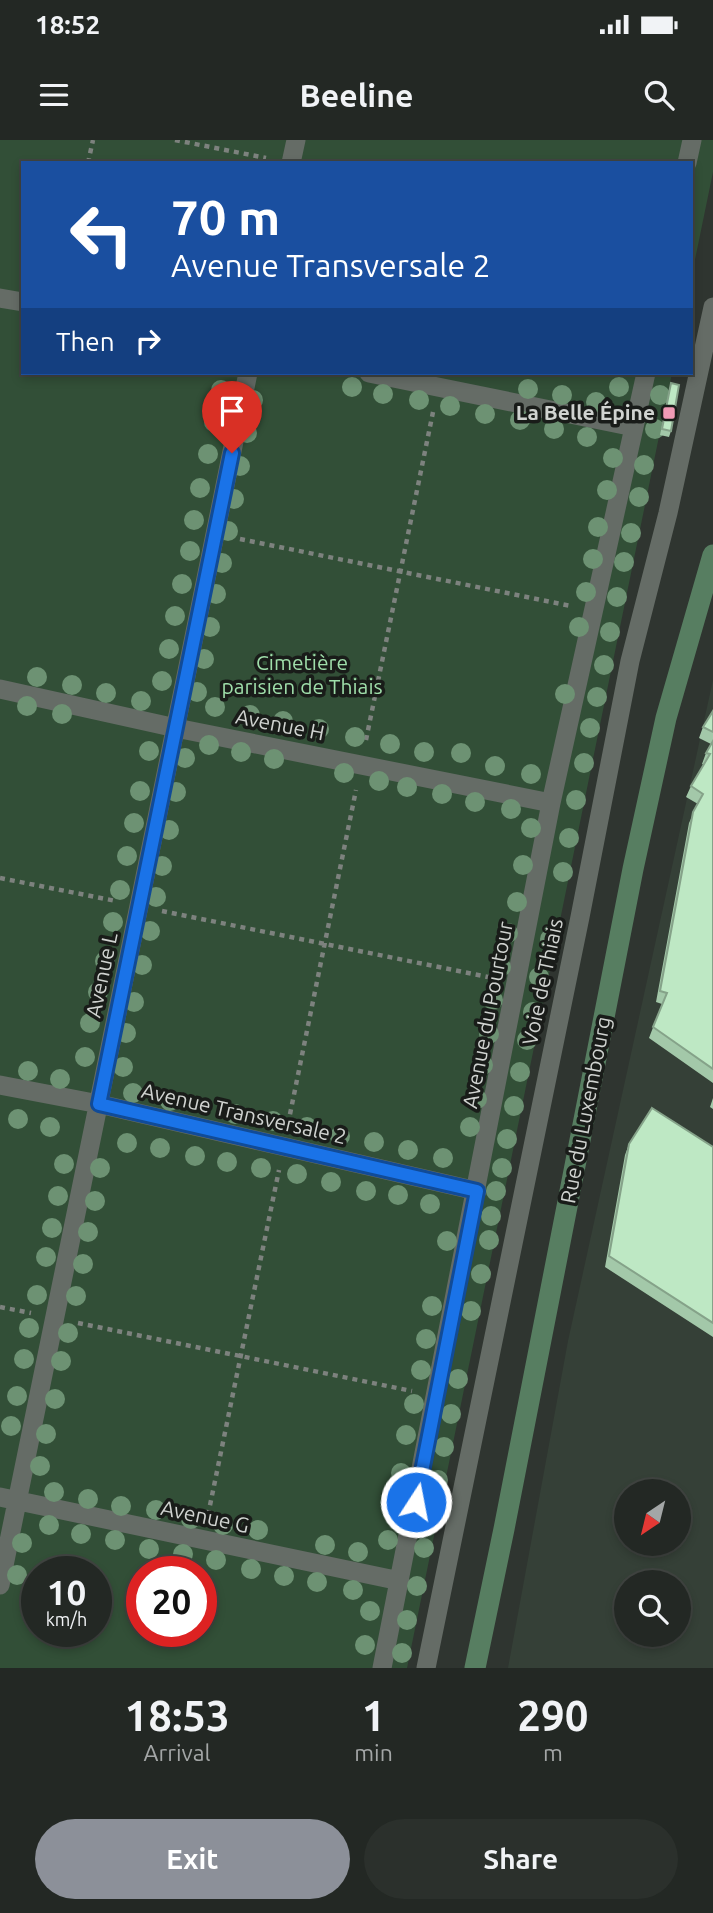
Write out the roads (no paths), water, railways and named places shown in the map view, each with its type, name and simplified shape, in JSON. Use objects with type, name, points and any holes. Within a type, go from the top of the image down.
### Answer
[{"type":"street","name":"Rue du Luxembourg","points":[[475,1668],[636,857],[666,718],[713,555]]},
{"type":"lane","points":[[284,161],[296,140]]},
{"type":"lane","points":[[687,161],[692,140]]},
{"type":"lane","points":[[0,298],[21,302]]},
{"type":"lane","name":"Voie de Thiais","points":[[426,1668],[630,661],[668,513],[713,307]]},
{"type":"lane","name":"Avenue L","points":[[0,1586],[9,1499],[55,1318],[248,375]]},
{"type":"lane","points":[[379,375],[634,426]]},
{"type":"lane","name":"Avenue du Pourtour","points":[[382,1668],[551,803],[646,375]]},
{"type":"lane","name":"Avenue H","points":[[0,689],[551,803]]},
{"type":"lane","name":"Avenue Transversale 2","points":[[0,1085],[99,1104],[477,1191]]},
{"type":"lane","name":"Avenue G","points":[[9,1499],[400,1581]]},
{"type":"place","name":"La Belle Épine","points":[[669,413]]},
{"type":"park label","name":"Cimetière parisien de Thiais","points":[[302,675]]}]
